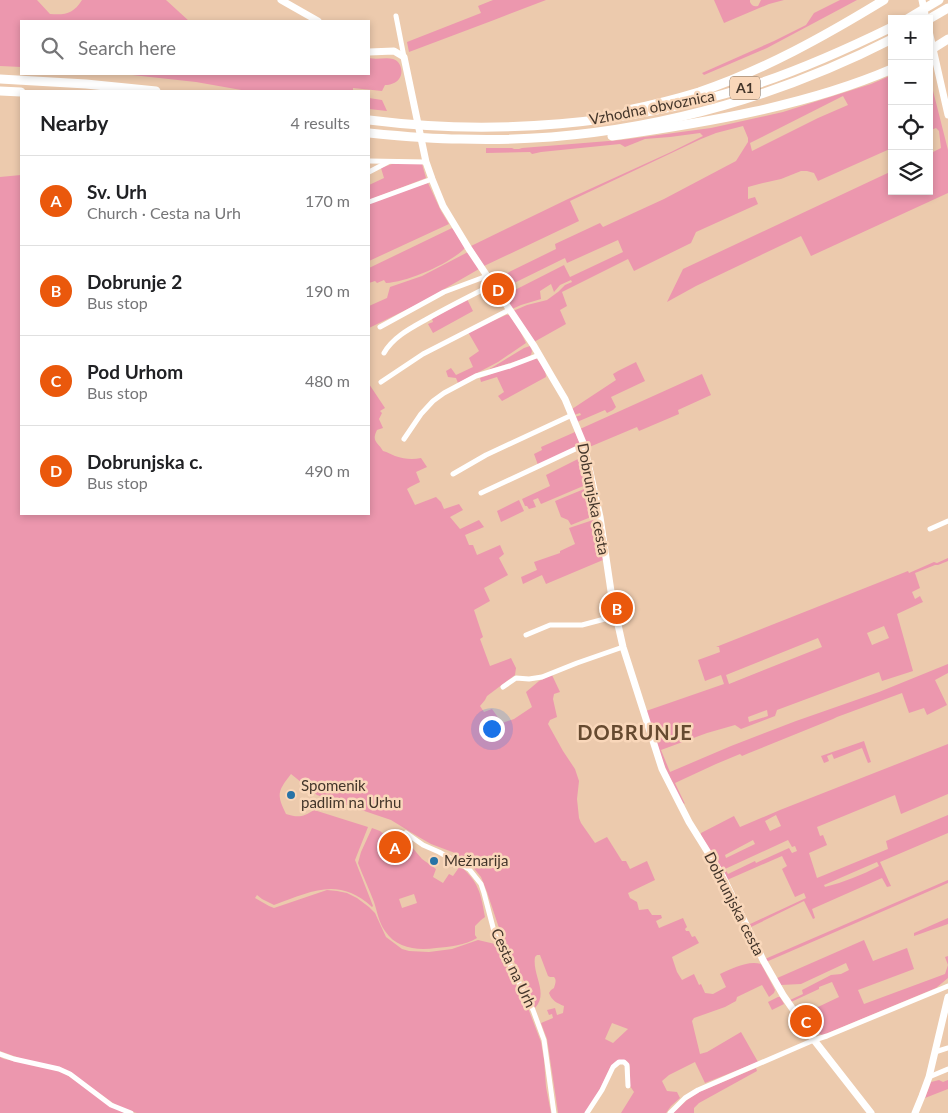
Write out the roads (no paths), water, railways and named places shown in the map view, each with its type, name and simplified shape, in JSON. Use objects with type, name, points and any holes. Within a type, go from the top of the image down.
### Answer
[{"type":"highway","points":[[589,122],[607,114],[685,96],[744,74],[800,47],[884,0]]},
{"type":"highway","points":[[914,15],[940,0]]},
{"type":"highway","points":[[933,16],[948,8]]},
{"type":"highway","name":"Vzhodna obvoznica","points":[[370,120],[431,126],[499,126],[589,122],[656,111],[748,87],[808,65],[888,29]]},
{"type":"highway","points":[[933,49],[948,39]]},
{"type":"highway","name":"Vzhodna obvoznica","points":[[370,133],[406,137],[496,140],[560,136],[665,120],[727,105],[788,85],[847,61],[888,41]]},
{"type":"highway","points":[[592,132],[608,136],[731,117],[826,93],[888,71]]},
{"type":"highway","points":[[0,79],[146,90]]},
{"type":"highway","points":[[0,91],[20,92]]},
{"type":"street","points":[[281,0],[316,20]]},
{"type":"street","points":[[922,0],[927,15]]},
{"type":"street","points":[[396,16],[404,57]]},
{"type":"street","points":[[370,52],[394,51],[404,57]]},
{"type":"street","name":"Dobrunjska cesta","points":[[404,57],[426,162],[443,206],[492,285],[539,355],[565,399],[584,445],[600,517],[612,598],[623,648],[655,749],[669,783],[689,822],[722,876],[782,996],[871,1113]]},
{"type":"street","points":[[933,58],[948,115]]},
{"type":"street","points":[[370,161],[426,162]]},
{"type":"street","points":[[370,171],[388,162]]},
{"type":"street","points":[[370,202],[432,179]]},
{"type":"street","points":[[380,327],[444,292],[487,276]]},
{"type":"street","points":[[384,353],[394,340],[410,329],[492,285]]},
{"type":"street","points":[[381,382],[423,354],[510,310]]},
{"type":"street","points":[[404,439],[420,414],[444,393],[476,376],[539,355]]},
{"type":"street","points":[[454,474],[486,455],[572,415]]},
{"type":"street","points":[[481,492],[584,445]]},
{"type":"street","points":[[930,529],[948,521]]},
{"type":"street","points":[[526,634],[550,625],[582,626],[616,616]]},
{"type":"street","points":[[503,687],[516,678],[542,677],[582,661],[623,648]]},
{"type":"street","name":"Cesta na Urh","points":[[406,833],[423,845],[455,860],[469,869],[481,884],[495,935],[533,1010],[544,1040],[554,1113]]},
{"type":"street","points":[[670,1113],[685,1098],[698,1090],[814,1040],[948,986]]},
{"type":"street","points":[[915,1113],[929,1077],[948,997]]},
{"type":"street","points":[[935,1052],[948,1048]]},
{"type":"street","points":[[0,1054],[59,1069],[70,1074],[112,1105],[131,1113]]},
{"type":"street","points":[[587,1113],[602,1090],[614,1066],[622,1061],[627,1065],[628,1086]]},
{"type":"street","points":[[929,1077],[948,1069]]},
{"type":"place","name":"Dobrunjska c.","points":[[498,289]]},
{"type":"place","name":"Dobrunje 2","points":[[617,608]]},
{"type":"place","name":"Spomenik padlim na Urhu","points":[[291,795]]},
{"type":"place","name":"Sv. Urh","points":[[395,847]]},
{"type":"place","name":"Mežnarija","points":[[434,861]]},
{"type":"place","name":"Pod Urhom","points":[[806,1021]]},
{"type":"district","name":"DOBRUNJE","points":[[635,733]]}]
